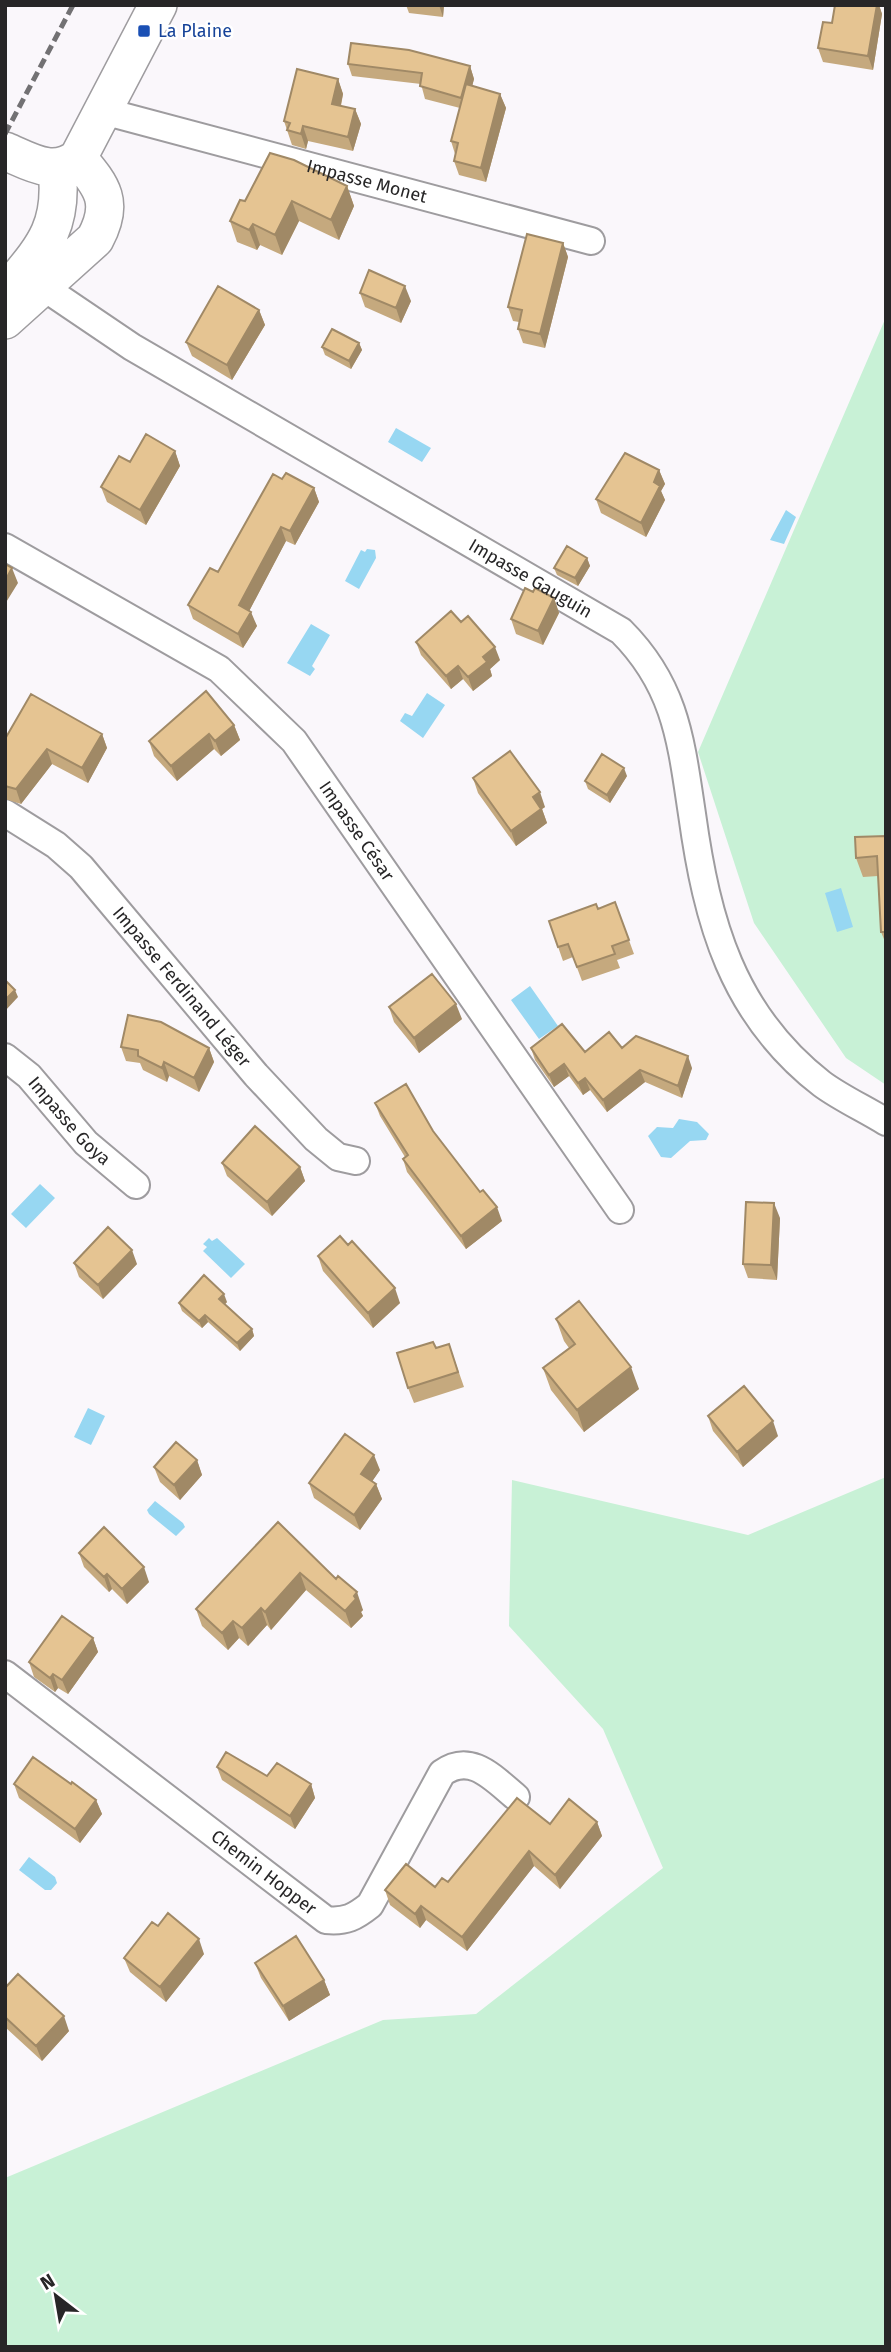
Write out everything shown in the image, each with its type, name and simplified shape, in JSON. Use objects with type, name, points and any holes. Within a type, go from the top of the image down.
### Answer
[{"type":"street","points":[[44,161],[103,111],[158,5]]},
{"type":"street","name":"Impasse Monet","points":[[103,111],[591,241]]},
{"type":"street","points":[[5,320],[50,238],[59,208],[44,161]]},
{"type":"street","points":[[24,285],[95,239],[106,217],[102,190],[44,161]]},
{"type":"street","name":"Impasse Gauguin","points":[[24,285],[621,631],[646,655],[674,714],[695,838],[718,943],[734,979],[758,1018],[806,1070],[824,1085],[886,1122]]},
{"type":"street","name":"Impasse César","points":[[5,547],[219,668],[294,741],[620,1210]]},
{"type":"street","name":"Impasse Ferdinand Léger","points":[[5,813],[56,845],[81,867],[256,1075],[307,1130],[338,1157],[356,1161]]},
{"type":"street","name":"Impasse Goya","points":[[5,1057],[29,1076],[86,1143],[136,1185]]},
{"type":"street","name":"Chemin Hopper","points":[[5,1674],[326,1920],[341,1922],[356,1917],[370,1905],[442,1773],[453,1765],[466,1763],[480,1767],[516,1797]]},
{"type":"green space","points":[[886,317],[886,1085],[846,1058],[754,923],[698,752]]},
{"type":"green space","points":[[886,1477],[886,2347],[5,2347],[5,2178],[383,2020],[476,2014],[663,1868],[603,1729],[509,1626],[512,1480],[748,1535]]},
{"type":"water","points":[[396,428],[431,448],[422,462],[388,442]]},
{"type":"water","points":[[786,510],[796,517],[784,544],[770,540]]},
{"type":"water","points":[[367,549],[375,550],[376,558],[359,589],[345,581],[361,550],[365,552]]},
{"type":"water","points":[[311,624],[330,635],[312,666],[315,669],[310,676],[287,663]]},
{"type":"water","points":[[427,693],[445,705],[423,738],[400,721],[405,713],[412,716]]},
{"type":"water","points":[[841,888],[853,927],[837,932],[825,893]]},
{"type":"water","points":[[530,986],[558,1026],[539,1039],[511,1000]]},
{"type":"water","points":[[679,1119],[697,1122],[709,1134],[706,1140],[690,1141],[671,1158],[661,1157],[648,1136],[657,1127],[673,1128]]},
{"type":"water","points":[[40,1184],[55,1198],[26,1228],[11,1214]]},
{"type":"water","points":[[209,1238],[212,1241],[217,1238],[245,1264],[231,1278],[203,1251],[207,1247],[203,1244]]},
{"type":"water","points":[[88,1408],[105,1416],[91,1445],[74,1437]]},
{"type":"water","points":[[155,1501],[183,1523],[185,1527],[176,1536],[149,1514],[147,1510]]},
{"type":"water","points":[[29,1857],[55,1877],[57,1883],[51,1890],[45,1890],[19,1870]]},
{"type":"building","points":[[835,5],[877,5],[868,56],[818,48],[823,22],[832,23]]},
{"type":"building","points":[[351,43],[409,50],[470,66],[461,98],[420,86],[422,73],[348,64]]},
{"type":"building","points":[[297,69],[338,79],[332,104],[355,109],[348,137],[303,126],[301,134],[287,130],[290,123],[284,121]]},
{"type":"building","points":[[466,84],[500,94],[481,168],[454,161],[458,143],[451,141]]},
{"type":"building","points":[[270,153],[294,160],[347,186],[331,220],[292,201],[275,235],[253,224],[249,230],[230,221],[240,200],[245,201]]},
{"type":"building","points":[[527,234],[563,243],[540,334],[518,329],[522,310],[508,307]]},
{"type":"building","points":[[369,270],[405,286],[396,308],[360,293]]},
{"type":"building","points":[[218,286],[259,310],[227,365],[186,342]]},
{"type":"building","points":[[332,329],[359,343],[349,361],[322,347]]},
{"type":"building","points":[[146,434],[175,451],[140,510],[101,487],[119,456],[130,462]]},
{"type":"building","points":[[625,453],[659,470],[654,482],[660,486],[641,523],[596,499]]},
{"type":"building","points":[[286,473],[314,488],[290,531],[281,527],[239,605],[251,612],[238,634],[188,605],[210,568],[218,572],[273,474],[282,479]]},
{"type":"building","points":[[567,546],[587,558],[575,578],[554,568]]},
{"type":"building","points":[[5,564],[12,568],[5,581]]},
{"type":"building","points":[[525,588],[533,592],[535,588],[554,598],[538,631],[511,619]]},
{"type":"building","points":[[451,611],[461,622],[468,616],[495,647],[483,657],[487,662],[468,677],[458,666],[446,676],[416,642]]},
{"type":"building","points":[[206,691],[234,725],[215,741],[209,734],[171,766],[149,741]]},
{"type":"building","points":[[31,694],[102,734],[82,768],[47,749],[16,789],[5,786],[5,739]]},
{"type":"building","points":[[510,751],[540,792],[533,797],[541,809],[511,831],[473,778]]},
{"type":"building","points":[[602,754],[624,768],[607,795],[585,781]]},
{"type":"building","points":[[886,836],[886,932],[881,932],[877,856],[856,858],[855,837]]},
{"type":"building","points":[[615,902],[629,940],[612,946],[615,954],[577,967],[568,944],[558,947],[549,921],[596,904],[598,909]]},
{"type":"building","points":[[432,974],[456,1004],[414,1038],[389,1007]]},
{"type":"building","points":[[5,980],[15,990],[5,1000]]},
{"type":"building","points":[[128,1015],[161,1022],[209,1048],[194,1078],[164,1062],[162,1068],[138,1056],[138,1050],[121,1047]]},
{"type":"building","points":[[562,1024],[585,1052],[609,1032],[622,1048],[636,1036],[688,1056],[678,1086],[640,1070],[603,1100],[585,1078],[578,1083],[564,1064],[549,1075],[531,1048]]},
{"type":"building","points":[[406,1084],[433,1131],[480,1192],[483,1190],[497,1207],[461,1236],[403,1159],[408,1155],[375,1103]]},
{"type":"building","points":[[255,1126],[300,1167],[267,1202],[222,1163]]},
{"type":"building","points":[[746,1202],[774,1203],[771,1265],[743,1264]]},
{"type":"building","points":[[108,1227],[132,1250],[98,1285],[74,1263]]},
{"type":"building","points":[[340,1236],[348,1245],[352,1241],[395,1288],[368,1313],[318,1256]]},
{"type":"building","points":[[204,1275],[224,1294],[219,1299],[252,1329],[237,1343],[205,1315],[199,1321],[179,1303]]},
{"type":"building","points":[[579,1301],[631,1367],[577,1410],[543,1368],[575,1344],[556,1319]]},
{"type":"building","points":[[433,1342],[436,1348],[449,1344],[458,1372],[408,1388],[397,1353]]},
{"type":"building","points":[[744,1386],[773,1421],[737,1452],[708,1416]]},
{"type":"building","points":[[345,1434],[374,1455],[361,1474],[376,1484],[354,1515],[309,1483]]},
{"type":"building","points":[[176,1442],[197,1460],[174,1485],[154,1467]]},
{"type":"building","points":[[278,1522],[336,1579],[338,1576],[357,1592],[354,1596],[356,1599],[345,1611],[300,1573],[265,1612],[261,1608],[242,1628],[233,1621],[222,1633],[196,1609]]},
{"type":"building","points":[[104,1527],[144,1567],[122,1589],[107,1574],[104,1577],[79,1553]]},
{"type":"building","points":[[62,1616],[93,1638],[62,1680],[53,1674],[50,1678],[29,1662]]},
{"type":"building","points":[[226,1752],[267,1776],[277,1763],[311,1784],[290,1816],[217,1767]]},
{"type":"building","points":[[33,1757],[96,1800],[75,1829],[14,1784]]},
{"type":"building","points":[[517,1798],[550,1824],[569,1799],[597,1822],[555,1875],[529,1851],[462,1937],[421,1906],[415,1914],[385,1890],[406,1864],[435,1887],[442,1878],[448,1882]]},
{"type":"building","points":[[168,1913],[199,1939],[160,1987],[124,1958],[152,1922],[158,1926]]},
{"type":"building","points":[[296,1936],[324,1980],[283,2006],[255,1963]]},
{"type":"building","points":[[18,1974],[64,2016],[36,2046],[5,2017],[5,1988]]},
{"type":"railway","points":[[5,134],[73,5]]},
{"type":"place","name":"La Plaine","points":[[144,31]]}]
